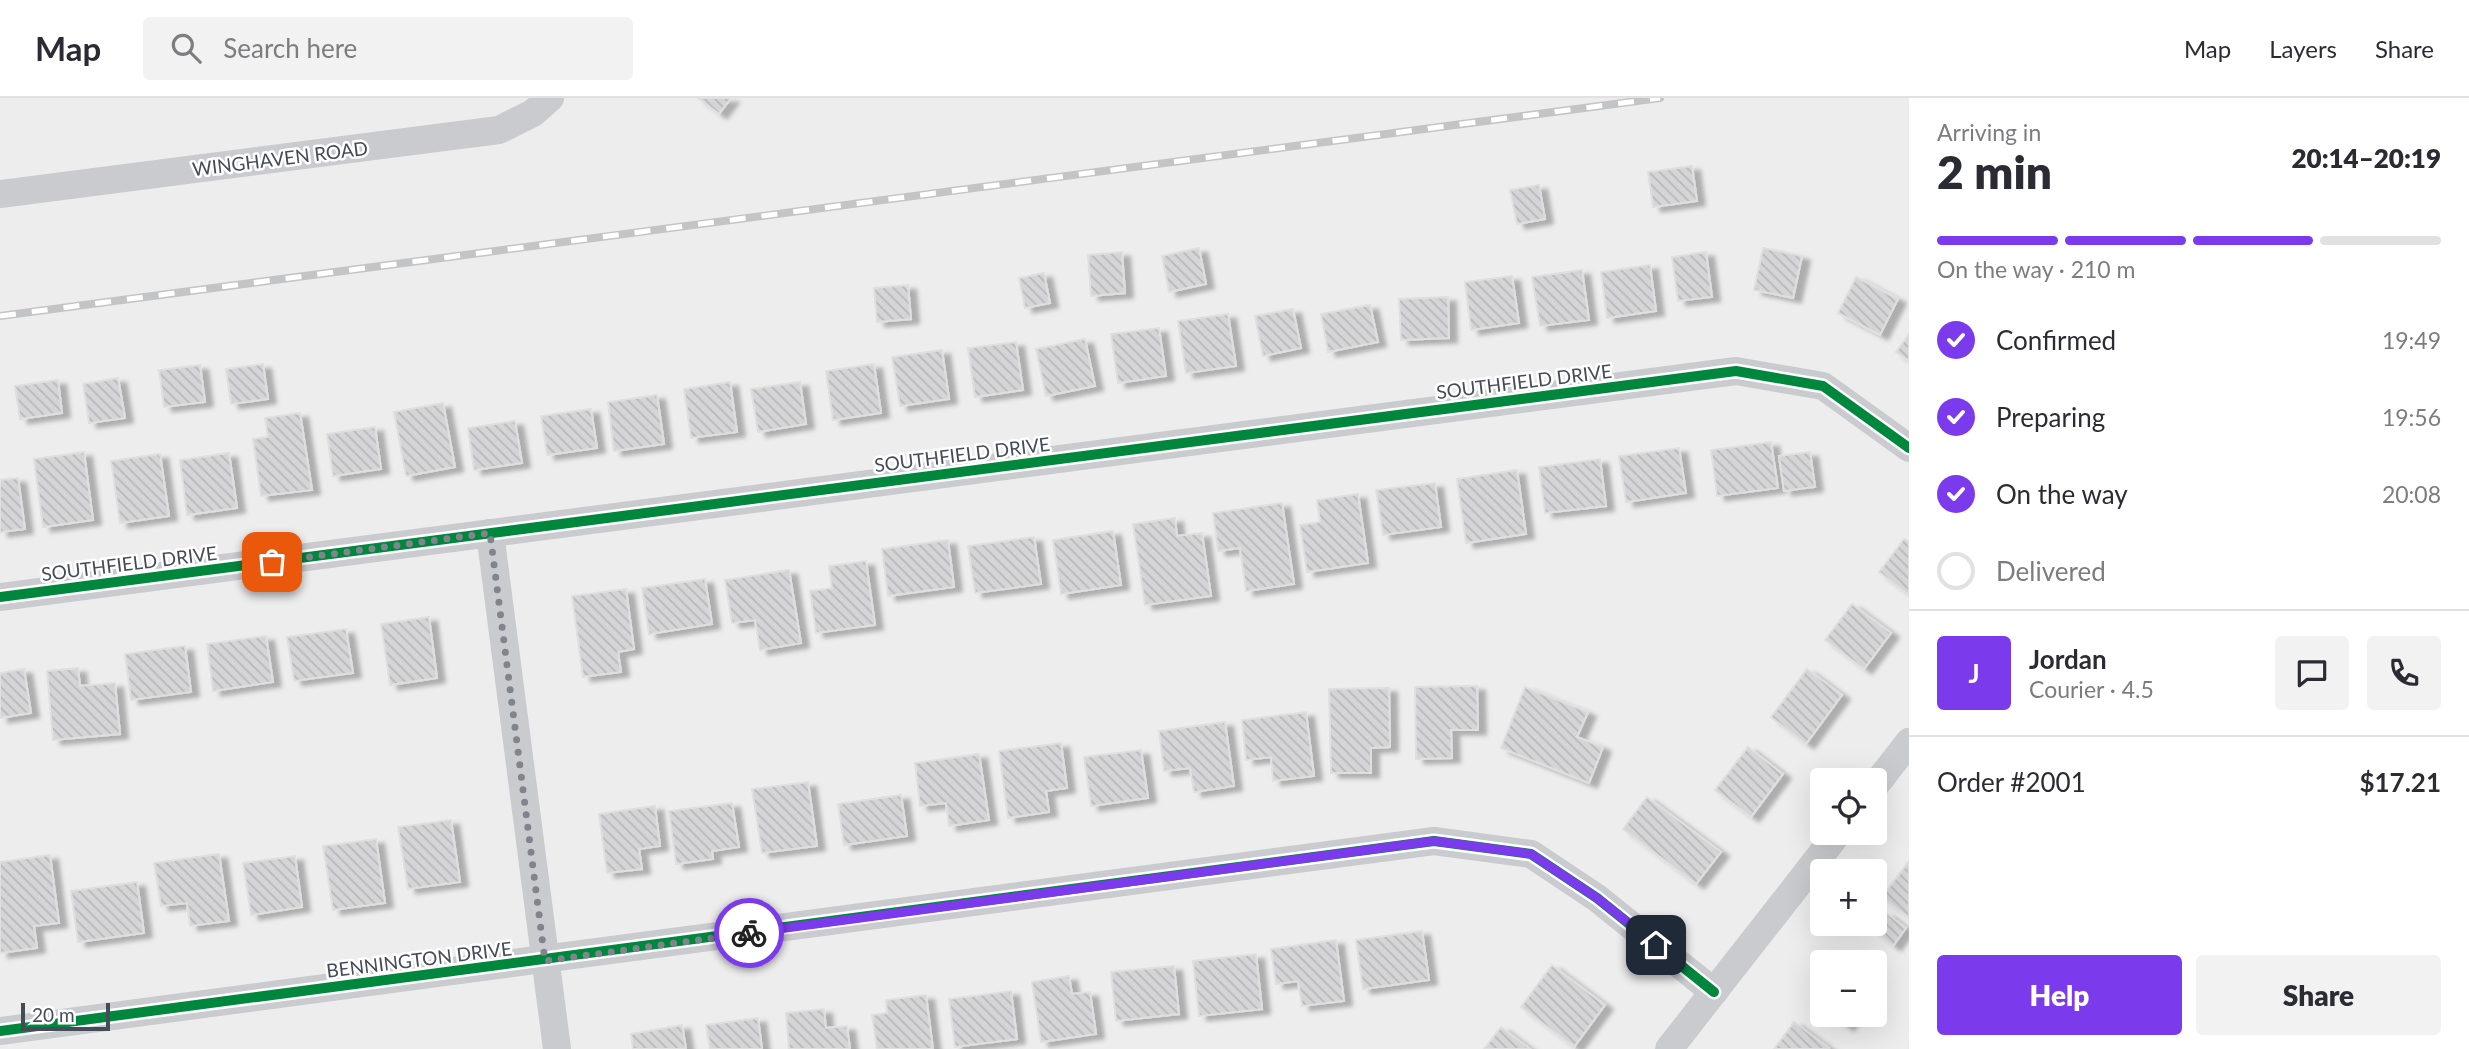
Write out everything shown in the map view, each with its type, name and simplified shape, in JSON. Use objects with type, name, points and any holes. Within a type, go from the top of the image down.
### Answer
[{"type":"street","name":"WINGHAVEN ROAD","points":[[0,194],[499,130],[533,113],[550,98]]},
{"type":"street","name":"SOUTHFIELD DRIVE","points":[[0,597],[1736,371],[1823,386],[1909,448]]},
{"type":"street","points":[[490,533],[558,1049]]},
{"type":"street","points":[[1887,770],[1909,742]]},
{"type":"street","name":"BENNINGTON DRIVE","points":[[0,1031],[545,961],[1434,841],[1531,854],[1597,898],[1714,992]]},
{"type":"street","points":[[1669,1049],[1829,845]]},
{"type":"building","points":[[698,98],[731,98],[719,114]]},
{"type":"building","points":[[1692,166],[1697,201],[1653,207],[1648,172]]},
{"type":"building","points":[[1539,185],[1545,219],[1517,224],[1510,190]]},
{"type":"building","points":[[1199,248],[1206,284],[1169,292],[1162,256]]},
{"type":"building","points":[[1763,248],[1802,256],[1793,298],[1754,290]]},
{"type":"building","points":[[1122,252],[1125,293],[1091,296],[1088,255]]},
{"type":"building","points":[[1706,252],[1712,297],[1678,301],[1672,257]]},
{"type":"building","points":[[1650,265],[1656,311],[1607,318],[1601,272]]},
{"type":"building","points":[[1582,270],[1589,320],[1540,326],[1532,277]]},
{"type":"building","points":[[1044,273],[1050,303],[1025,308],[1019,278]]},
{"type":"building","points":[[1512,276],[1519,323],[1471,330],[1465,282]]},
{"type":"building","points":[[1856,277],[1898,299],[1880,335],[1838,313]]},
{"type":"building","points":[[908,285],[911,319],[877,322],[874,288]]},
{"type":"building","points":[[1448,297],[1449,338],[1401,340],[1399,299]]},
{"type":"building","points":[[1370,305],[1378,342],[1328,352],[1321,314]]},
{"type":"building","points":[[1293,309],[1301,348],[1263,356],[1255,316]]},
{"type":"building","points":[[1228,314],[1236,366],[1186,373],[1178,321]]},
{"type":"building","points":[[1159,328],[1166,376],[1118,383],[1111,334]]},
{"type":"building","points":[[1909,334],[1909,361],[1896,352]]},
{"type":"building","points":[[1085,339],[1095,386],[1046,396],[1036,349]]},
{"type":"building","points":[[1016,342],[1023,390],[975,397],[968,348]]},
{"type":"building","points":[[942,350],[949,399],[900,406],[892,357]]},
{"type":"building","points":[[263,364],[268,399],[231,404],[226,369]]},
{"type":"building","points":[[874,364],[881,413],[833,420],[826,371]]},
{"type":"building","points":[[200,365],[205,402],[164,407],[159,370]]},
{"type":"building","points":[[118,378],[125,418],[89,423],[83,384]]},
{"type":"building","points":[[58,380],[62,413],[20,419],[15,386]]},
{"type":"building","points":[[730,382],[737,432],[691,438],[684,389]]},
{"type":"building","points":[[800,382],[806,424],[758,432],[751,389]]},
{"type":"building","points":[[657,395],[664,444],[614,451],[608,402]]},
{"type":"building","points":[[443,403],[455,467],[406,476],[394,412]]},
{"type":"building","points":[[591,409],[597,448],[547,455],[541,416]]},
{"type":"building","points":[[300,413],[312,490],[261,496],[253,439],[268,437],[265,418]]},
{"type":"building","points":[[515,421],[522,463],[474,470],[468,428]]},
{"type":"building","points":[[375,427],[381,469],[333,476],[327,434]]},
{"type":"building","points":[[1771,442],[1778,488],[1717,496],[1711,450]]},
{"type":"building","points":[[1679,448],[1686,493],[1626,502],[1619,456]]},
{"type":"building","points":[[84,452],[93,520],[43,527],[34,459]]},
{"type":"building","points":[[1810,452],[1815,487],[1784,491],[1779,456]]},
{"type":"building","points":[[229,453],[237,508],[187,515],[180,460]]},
{"type":"building","points":[[160,454],[169,516],[120,523],[111,461]]},
{"type":"building","points":[[1600,459],[1606,506],[1545,513],[1539,467]]},
{"type":"building","points":[[1517,470],[1526,534],[1466,543],[1457,479]]},
{"type":"building","points":[[18,478],[25,529],[0,532],[0,480]]},
{"type":"building","points":[[1435,483],[1441,527],[1383,535],[1376,490]]},
{"type":"building","points":[[1358,494],[1368,563],[1307,572],[1300,525],[1320,522],[1317,500]]},
{"type":"building","points":[[1282,503],[1294,584],[1246,591],[1240,548],[1218,551],[1213,513]]},
{"type":"building","points":[[1175,518],[1177,536],[1202,533],[1211,596],[1145,605],[1133,524]]},
{"type":"building","points":[[1113,531],[1121,585],[1061,594],[1053,540]]},
{"type":"building","points":[[1034,537],[1041,584],[975,593],[968,546]]},
{"type":"building","points":[[1904,539],[1909,542],[1909,595],[1879,572]]},
{"type":"building","points":[[948,540],[954,587],[888,596],[882,549]]},
{"type":"building","points":[[866,561],[875,625],[816,633],[810,591],[832,588],[829,566]]},
{"type":"building","points":[[789,570],[801,643],[760,650],[755,620],[732,623],[725,580]]},
{"type":"building","points":[[705,579],[712,624],[649,634],[642,588]]},
{"type":"building","points":[[626,589],[634,649],[618,652],[621,672],[583,677],[572,596]]},
{"type":"building","points":[[1852,604],[1891,633],[1864,669],[1825,640]]},
{"type":"building","points":[[429,617],[437,678],[390,685],[381,624]]},
{"type":"building","points":[[346,629],[353,673],[294,681],[287,637]]},
{"type":"building","points":[[266,636],[273,682],[213,691],[207,644]]},
{"type":"building","points":[[185,646],[191,692],[131,700],[125,654]]},
{"type":"building","points":[[78,668],[80,686],[115,683],[120,734],[53,740],[47,671]]},
{"type":"building","points":[[24,669],[31,713],[0,718],[0,673]]},
{"type":"building","points":[[1807,669],[1842,695],[1806,744],[1771,717]]},
{"type":"building","points":[[1477,686],[1478,730],[1451,730],[1452,758],[1416,759],[1415,687]]},
{"type":"building","points":[[1525,687],[1588,712],[1577,737],[1603,747],[1589,783],[1501,748]]},
{"type":"building","points":[[1389,688],[1390,747],[1371,748],[1371,773],[1331,773],[1329,689]]},
{"type":"building","points":[[1306,712],[1314,776],[1273,781],[1271,757],[1246,760],[1242,720]]},
{"type":"building","points":[[1225,722],[1234,786],[1194,792],[1190,768],[1164,771],[1159,731]]},
{"type":"building","points":[[1061,743],[1067,788],[1046,791],[1049,812],[1008,818],[999,751]]},
{"type":"building","points":[[1748,747],[1783,774],[1751,817],[1715,790]]},
{"type":"building","points":[[1141,750],[1148,798],[1091,806],[1084,757]]},
{"type":"building","points":[[979,754],[989,820],[949,826],[946,803],[920,806],[915,763]]},
{"type":"building","points":[[808,782],[817,846],[762,853],[752,789]]},
{"type":"building","points":[[901,795],[907,836],[844,845],[838,804]]},
{"type":"building","points":[[1647,797],[1721,852],[1696,884],[1623,829]]},
{"type":"building","points":[[732,803],[739,847],[712,851],[713,859],[676,864],[669,811]]},
{"type":"building","points":[[655,806],[660,846],[639,849],[642,869],[607,873],[599,814]]},
{"type":"building","points":[[451,820],[460,882],[408,889],[398,827]]},
{"type":"building","points":[[376,839],[385,903],[333,910],[323,846]]},
{"type":"building","points":[[219,854],[229,921],[190,926],[187,903],[161,906],[154,863]]},
{"type":"building","points":[[50,855],[59,923],[34,926],[37,948],[0,953],[0,862]]},
{"type":"building","points":[[295,856],[302,907],[251,915],[243,863]]},
{"type":"building","points":[[1909,861],[1909,918],[1887,901],[1887,890]]},
{"type":"building","points":[[137,882],[144,933],[78,942],[71,891]]},
{"type":"building","points":[[1887,914],[1906,928],[1893,946],[1880,936],[1887,936]]},
{"type":"building","points":[[1422,931],[1429,980],[1363,989],[1356,940]]},
{"type":"building","points":[[1336,940],[1344,1001],[1302,1006],[1298,981],[1276,984],[1271,949]]},
{"type":"building","points":[[1256,954],[1262,1009],[1199,1016],[1193,961]]},
{"type":"building","points":[[1552,965],[1605,1005],[1574,1047],[1521,1007]]},
{"type":"building","points":[[1174,966],[1179,1014],[1116,1021],[1111,972]]},
{"type":"building","points":[[1069,976],[1072,994],[1090,992],[1096,1034],[1041,1042],[1032,982]]},
{"type":"building","points":[[1011,991],[1017,1039],[955,1047],[949,999]]},
{"type":"building","points":[[926,995],[933,1049],[877,1049],[872,1015],[887,1013],[886,1000]]},
{"type":"building","points":[[824,1009],[826,1028],[847,1026],[850,1049],[789,1049],[786,1013]]},
{"type":"building","points":[[758,1018],[762,1049],[710,1049],[706,1025]]},
{"type":"building","points":[[1794,1022],[1829,1048],[1774,1049]]},
{"type":"building","points":[[682,1025],[686,1049],[633,1049],[631,1034]]},
{"type":"building","points":[[1501,1027],[1530,1049],[1484,1049]]},
{"type":"railway","points":[[0,316],[1660,98]]},
{"type":"cycle path","points":[[0,597],[1736,371],[1823,386],[1909,448]]},
{"type":"cycle path","points":[[0,1031],[1434,841],[1531,854],[1597,898],[1714,992]]},
{"type":"way so far","points":[[272,562],[490,533],[545,961],[749,933]]},
{"type":"route","points":[[749,933],[1434,841],[1531,854],[1597,898],[1656,945]]}]
